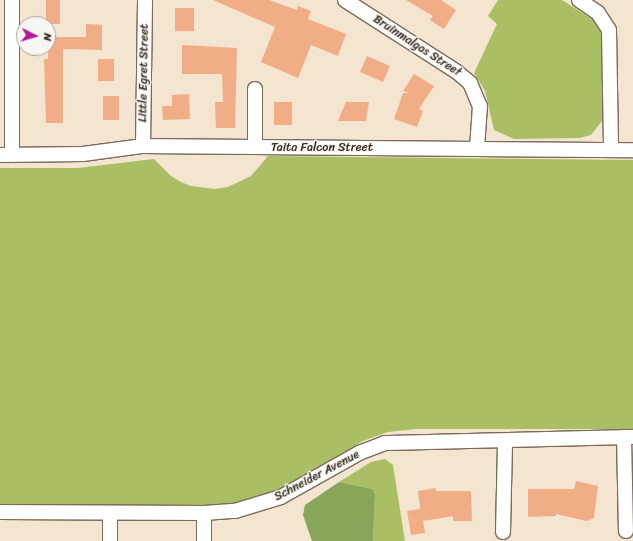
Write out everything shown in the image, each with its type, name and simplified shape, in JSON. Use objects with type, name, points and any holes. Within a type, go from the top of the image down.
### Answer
[{"type":"street","name":"Taita Falcon Street","points":[[12,0],[6,155],[83,154],[144,146],[633,150]]},
{"type":"street","name":"Little Egret Street","points":[[144,146],[145,0]]},
{"type":"street","name":"Bruinmalgas Street","points":[[345,0],[457,72],[470,83],[480,106],[477,148]]},
{"type":"street","points":[[579,0],[598,13],[609,30],[611,149]]},
{"type":"street","points":[[255,89],[255,147]]},
{"type":"street","points":[[626,531],[629,437]]},
{"type":"street","name":"Schneider Avenue","points":[[0,512],[204,514],[252,508],[281,497],[359,453],[385,443],[419,440],[505,441],[629,437]]},
{"type":"street","points":[[503,532],[505,441]]},
{"type":"street","points":[[110,513],[110,541]]},
{"type":"street","points":[[204,514],[204,541]]},
{"type":"green space","points":[[498,0],[562,0],[592,19],[600,30],[602,38],[602,121],[591,135],[579,138],[514,139],[494,130],[485,91],[474,73],[497,24],[488,16]]},
{"type":"green space","points":[[268,156],[633,160],[633,429],[416,429],[388,432],[363,441],[281,490],[251,502],[216,507],[0,506],[0,168],[78,168],[154,159],[171,176],[181,182],[191,186],[215,189],[228,187],[251,176]]},
{"type":"green space","points":[[385,459],[393,465],[405,541],[373,541],[375,495],[373,489],[339,482],[371,462]]},
{"type":"green space","points":[[339,482],[373,489],[375,495],[373,541],[312,541],[303,515],[305,505]]},
{"type":"building","points":[[46,0],[60,0],[60,24],[56,24],[56,16],[46,16]]},
{"type":"building","points":[[213,0],[269,0],[297,10],[298,6],[311,11],[308,19],[346,34],[338,56],[311,45],[298,78],[261,62],[275,27]]},
{"type":"building","points":[[406,0],[441,0],[456,10],[444,29],[430,20],[433,16]]},
{"type":"building","points":[[175,8],[194,8],[194,31],[175,31]]},
{"type":"building","points":[[86,24],[102,25],[102,50],[63,49],[63,123],[46,123],[44,59],[48,59],[48,56],[56,56],[56,37],[86,37]]},
{"type":"building","points":[[182,45],[237,48],[235,128],[216,128],[215,102],[223,102],[222,74],[182,74]]},
{"type":"building","points":[[367,56],[390,66],[383,82],[360,72]]},
{"type":"building","points":[[98,59],[114,59],[114,81],[98,81]]},
{"type":"building","points":[[414,74],[434,86],[419,109],[423,111],[417,127],[394,119],[403,93],[409,93],[403,91]]},
{"type":"building","points":[[189,94],[190,119],[163,120],[162,106],[172,106],[172,95]]},
{"type":"building","points":[[103,96],[119,96],[119,120],[103,120]]},
{"type":"building","points":[[274,102],[292,102],[292,125],[274,125]]},
{"type":"building","points":[[346,102],[369,102],[366,121],[338,121]]},
{"type":"building","points":[[576,481],[598,486],[594,518],[587,521],[556,514],[556,516],[528,517],[528,489],[574,489]]},
{"type":"building","points":[[436,488],[436,491],[471,491],[472,521],[453,521],[453,516],[423,521],[425,533],[411,535],[407,511],[420,509],[418,491]]}]
